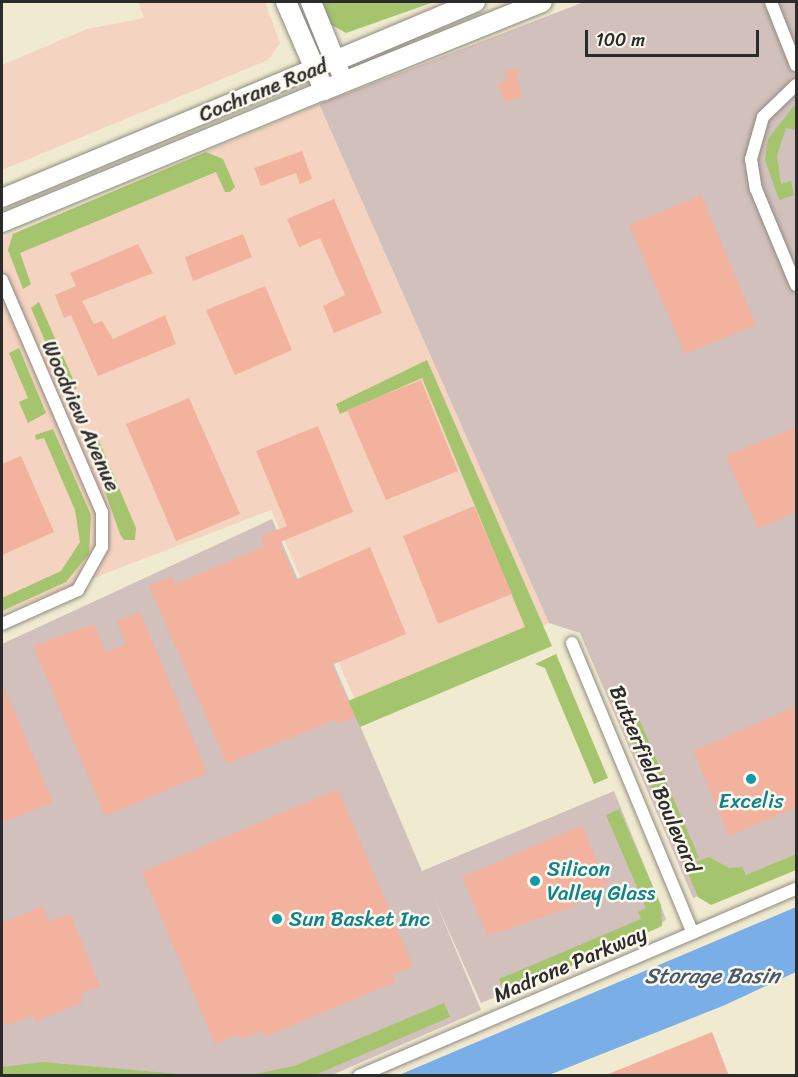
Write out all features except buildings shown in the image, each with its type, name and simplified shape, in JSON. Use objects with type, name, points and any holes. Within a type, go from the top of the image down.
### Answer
[{"type":"main road","points":[[286,2],[324,90]]},
{"type":"main road","points":[[311,2],[345,82]]},
{"type":"main road","name":"Cochrane Road","points":[[2,198],[475,2]]},
{"type":"main road","name":"Cochrane Road","points":[[2,223],[542,2]]},
{"type":"street","points":[[771,2],[796,65]]},
{"type":"street","points":[[796,85],[763,117],[751,159],[756,189],[796,285]]},
{"type":"street","name":"Woodview Avenue","points":[[2,280],[102,512],[101,555],[78,590],[2,624]]},
{"type":"street","name":"Butterfield Boulevard","points":[[572,643],[693,933]]},
{"type":"street","name":"Madrone Parkway","points":[[359,1076],[796,889]]},
{"type":"shaded area","points":[[138,2],[265,2],[280,43],[268,60],[2,170],[2,65],[87,29],[144,18]]},
{"type":"shaded area","points":[[584,2],[796,2],[796,854],[693,898],[580,633],[549,623],[319,104]]},
{"type":"shaded area","points":[[319,104],[549,623],[356,702],[271,510],[2,613],[2,238]]},
{"type":"shaded area","points":[[272,519],[422,871],[614,791],[666,919],[658,928],[481,1003],[434,898],[481,1010],[332,1075],[2,1076],[2,644]]},
{"type":"green space","points":[[320,2],[434,2],[346,33],[330,24]]},
{"type":"green space","points":[[796,103],[796,130],[786,128],[777,156],[781,184],[791,181],[794,195],[779,200],[765,160],[768,139]]},
{"type":"green space","points":[[206,152],[223,159],[235,187],[230,192],[225,192],[216,172],[20,253],[31,284],[23,289],[8,250],[13,234]]},
{"type":"green space","points":[[39,302],[77,388],[67,393],[31,308]]},
{"type":"green space","points":[[19,348],[46,413],[28,423],[19,402],[28,398],[9,353]]},
{"type":"green space","points":[[427,360],[552,646],[360,727],[348,701],[525,627],[422,378],[340,414],[336,404]]},
{"type":"green space","points":[[53,429],[91,515],[89,554],[66,582],[2,611],[2,598],[61,571],[80,542],[75,510],[44,438],[36,440],[35,435]]},
{"type":"green space","points":[[96,434],[136,528],[135,540],[124,540],[120,534],[87,440]]},
{"type":"green space","points":[[556,654],[608,778],[594,784],[545,668],[535,664]]},
{"type":"green space","points":[[639,719],[699,858],[684,864],[625,726]]},
{"type":"green space","points":[[619,809],[661,905],[662,926],[506,995],[499,979],[641,919],[638,912],[646,908],[606,815]]},
{"type":"green space","points":[[796,854],[796,870],[711,905],[698,897],[685,866],[709,857],[729,868],[742,867],[746,875]]},
{"type":"green space","points":[[444,1003],[450,1017],[315,1075],[250,1075],[294,1066]]},
{"type":"green space","points":[[43,1062],[191,1075],[2,1075],[2,1067]]},
{"type":"water","name":"Storage Basin","points":[[796,907],[796,972],[725,1005],[549,1075],[399,1075]]},
{"type":"place","name":"Excelis","points":[[751,779]]},
{"type":"place","name":"Silicon Valley Glass","points":[[535,881]]},
{"type":"place","name":"Sun Basket Inc","points":[[277,919]]}]
